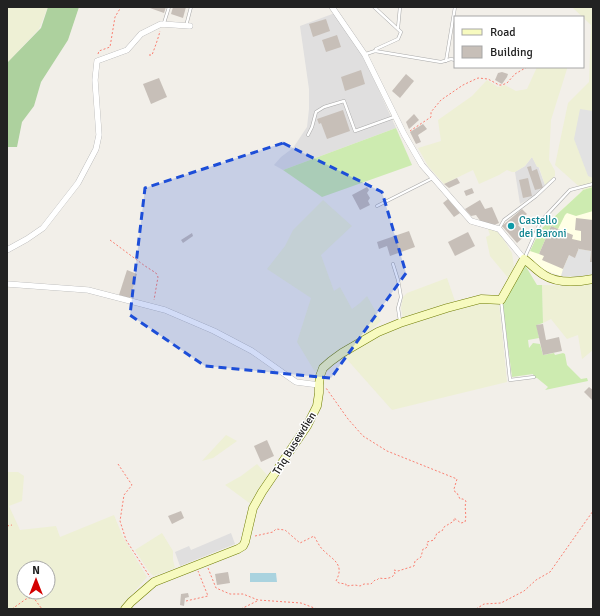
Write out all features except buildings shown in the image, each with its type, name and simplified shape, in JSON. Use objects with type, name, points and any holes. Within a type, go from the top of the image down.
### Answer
[{"type":"street","points":[[332,7],[365,55],[395,117],[422,165],[471,221],[499,228],[524,259],[544,275],[554,279],[566,281],[593,279]]},
{"type":"street","points":[[7,250],[43,228],[78,183],[96,149],[99,135],[95,80],[97,61],[127,50],[141,34],[162,24],[188,26]]},
{"type":"street","points":[[501,300],[524,259]]},
{"type":"street","points":[[7,284],[88,290],[153,307],[180,316],[214,331],[252,351],[296,382],[319,385]]},
{"type":"street","name":"Triq Busewdien","points":[[246,537],[253,508],[262,492],[307,426],[317,406],[320,376],[323,368],[342,353],[378,332],[400,323],[481,297],[501,300]]},
{"type":"street","points":[[125,609],[154,582],[238,548],[245,542],[246,537]]},
{"type":"lane","points":[[162,24],[169,7]]},
{"type":"lane","points":[[188,26],[191,7]]},
{"type":"lane","points":[[365,55],[398,39],[401,32],[374,7]]},
{"type":"lane","points":[[398,29],[400,7]]},
{"type":"lane","points":[[446,61],[455,7]]},
{"type":"lane","points":[[375,51],[440,62],[450,59],[454,60]]},
{"type":"lane","points":[[308,135],[316,112],[324,107],[344,102],[355,131],[395,117]]},
{"type":"lane","points":[[377,206],[433,178]]},
{"type":"lane","points":[[499,228],[504,220],[536,196],[554,179]]},
{"type":"lane","points":[[524,259],[541,221],[570,190],[593,184]]},
{"type":"lane","points":[[393,264],[401,297],[398,308],[400,323]]},
{"type":"lane","points":[[501,300],[510,380],[534,377]]},
{"type":"path","points":[[97,61],[99,51],[110,47],[115,17],[121,7]]},
{"type":"path","points":[[149,55],[152,54],[158,40],[162,24]]},
{"type":"path","points":[[404,134],[431,117],[431,112],[441,100],[463,85],[478,78],[488,79],[502,85],[507,83],[515,74],[525,68]]},
{"type":"path","points":[[110,240],[156,273],[158,277],[153,307]]},
{"type":"path","points":[[246,537],[273,532],[276,530],[285,530],[300,542],[314,536],[322,550],[337,562],[340,574],[336,581],[346,584],[346,586],[360,586],[364,584],[371,584],[379,578],[386,579],[394,576],[394,570],[398,571],[414,566],[415,561],[420,557],[423,549],[428,546],[427,542],[434,540],[437,533],[442,531],[444,527],[454,521],[454,518],[461,523],[465,522],[466,501],[463,499],[460,500],[455,492],[454,489],[457,479],[387,451],[363,436],[348,419],[326,387],[323,384],[319,385]]},
{"type":"path","points":[[118,464],[132,485],[124,495],[120,521],[126,540],[154,582]]},
{"type":"path","points":[[476,609],[484,604],[501,603],[524,591],[536,580],[550,572],[593,511]]},
{"type":"path","points":[[7,526],[12,525]]},
{"type":"path","points":[[206,562],[216,588],[230,594],[242,594],[258,600],[301,603],[317,609]]},
{"type":"path","points":[[186,601],[208,596],[196,565]]},
{"type":"path","points":[[12,609],[26,599],[33,597],[42,609]]},
{"type":"path","points":[[241,609],[258,600]]},
{"type":"highlighted area","points":[[283,143],[382,192],[406,273],[331,378],[205,366],[130,315],[145,188]]},
{"type":"shaded area","points":[[7,7],[48,7],[39,29],[7,63]]},
{"type":"shaded area","points":[[572,7],[593,7],[593,187],[583,190],[555,165],[568,103],[589,82],[591,25],[584,18],[584,16],[582,16]]},
{"type":"shaded area","points":[[335,13],[358,44],[396,128],[283,170],[274,165],[281,157],[293,148],[307,127],[309,89],[300,26]]},
{"type":"shaded area","points":[[537,68],[567,68],[551,120],[549,160],[555,171],[555,176],[545,185],[539,167],[537,167],[532,157],[525,166],[515,172],[507,170],[479,184],[473,170],[444,184],[428,166],[418,148],[441,141],[438,120],[472,96],[487,80],[498,87],[505,85],[516,91],[527,89]]},
{"type":"shaded area","points":[[580,109],[593,111],[593,178],[588,176],[574,139]]},
{"type":"shaded area","points":[[532,157],[538,166],[545,185],[534,196],[520,204],[515,172],[525,166]]},
{"type":"shaded area","points":[[593,187],[593,274],[577,277],[561,276],[544,270],[533,263],[527,257],[540,230],[583,190]]},
{"type":"shaded area","points":[[323,200],[352,226],[321,255],[334,291],[340,287],[352,309],[367,296],[381,321],[366,334],[326,361],[315,372],[297,342],[311,298],[267,269],[285,246],[293,230]]},
{"type":"shaded area","points":[[494,228],[502,237],[512,253],[514,267],[509,279],[490,256],[486,237],[490,235],[488,229]]},
{"type":"shaded area","points":[[579,248],[591,251],[590,262],[593,262],[593,274],[577,277],[561,276],[569,255],[575,257]]},
{"type":"shaded area","points":[[447,278],[455,301],[403,318],[401,308],[403,297],[407,293]]},
{"type":"shaded area","points":[[593,283],[593,350],[582,359],[578,335],[567,339],[551,319],[543,323],[542,285],[573,286]]},
{"type":"shaded area","points":[[480,302],[499,303],[507,382],[392,410],[344,356],[374,338],[400,327]]},
{"type":"shaded area","points":[[226,435],[237,441],[213,458],[202,461]]},
{"type":"shaded area","points":[[257,464],[268,476],[252,505],[225,485],[241,476]]},
{"type":"shaded area","points":[[7,472],[18,472],[24,476],[22,501],[9,506],[20,530],[56,526],[60,537],[114,515],[123,537],[147,577],[119,609],[7,609]]},
{"type":"shaded area","points":[[162,533],[173,551],[175,568],[154,576],[149,572],[135,550]]},
{"type":"shaded area","points":[[231,533],[235,544],[180,566],[175,552],[189,546],[191,550]]},
{"type":"green space","points":[[48,7],[79,7],[68,40],[41,82],[34,106],[22,122],[17,147],[7,147],[7,63],[41,28]]},
{"type":"green space","points":[[396,128],[412,165],[322,197],[283,170]]},
{"type":"green space","points":[[593,187],[593,211],[576,216],[567,213],[558,229],[551,226],[539,254],[530,251],[540,230],[583,190]]},
{"type":"green space","points":[[525,265],[537,285],[542,285],[543,323],[537,325],[539,338],[528,340],[529,348],[533,343],[540,344],[543,355],[554,353],[555,355],[565,354],[567,365],[581,379],[587,378],[588,381],[545,390],[548,387],[537,378],[534,378],[533,374],[512,377],[502,301],[522,266]]},
{"type":"water","points":[[250,573],[276,573],[277,582],[250,582]]},
{"type":"place","name":"Castello dei Baroni","points":[[511,226]]}]
